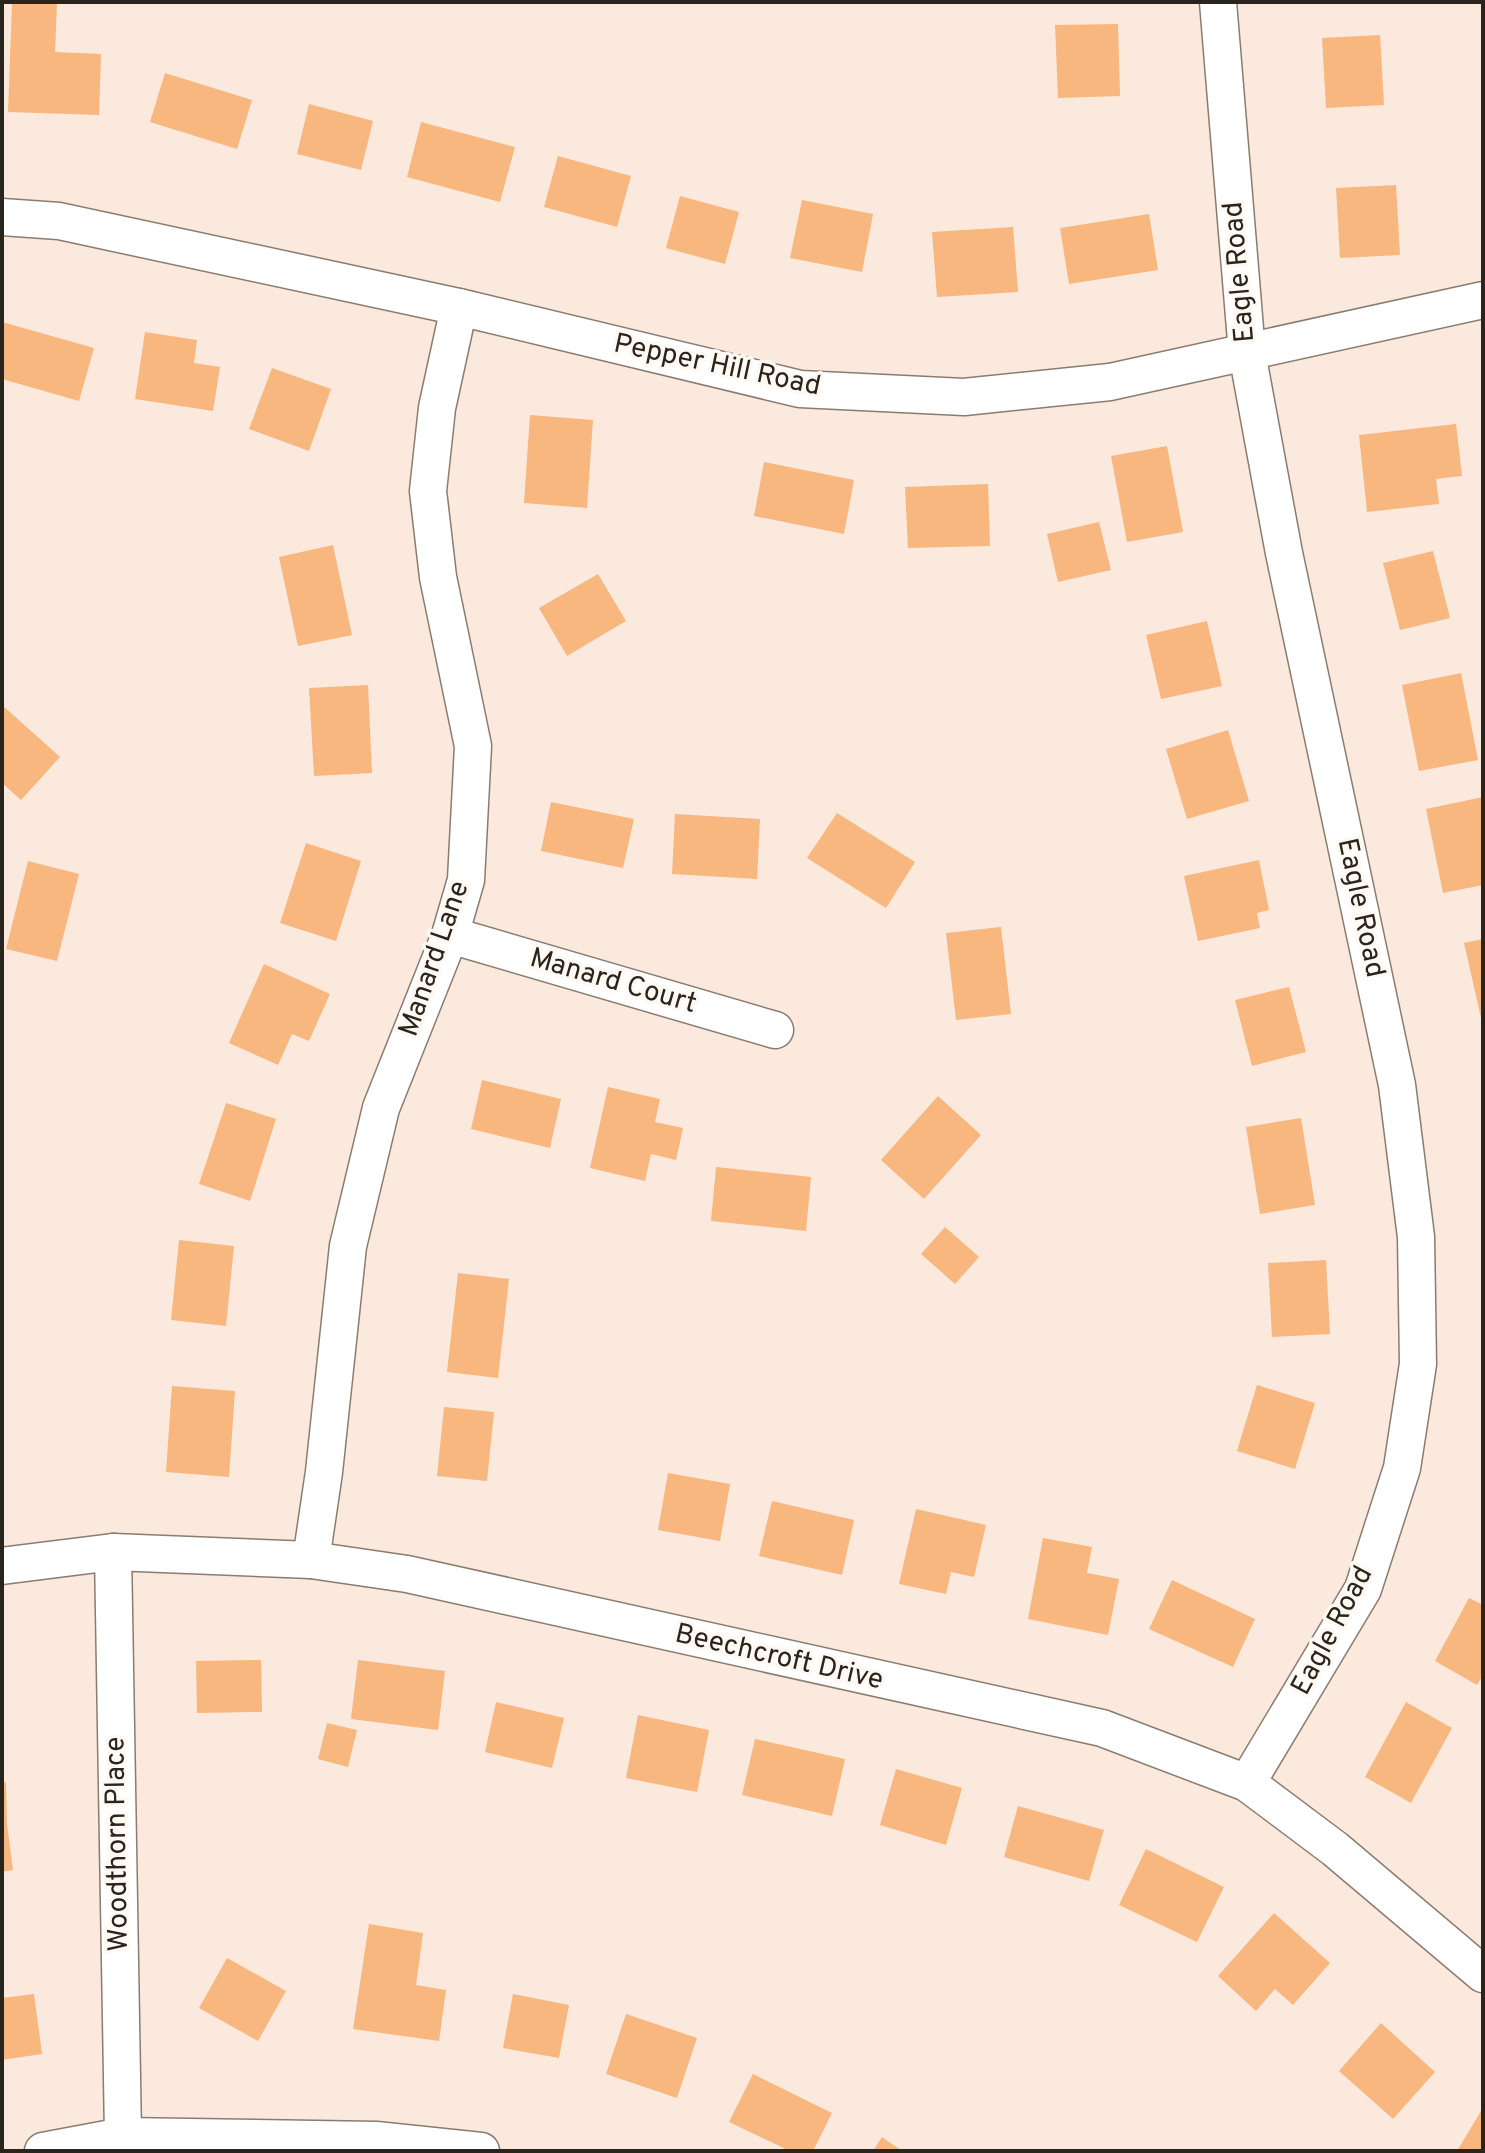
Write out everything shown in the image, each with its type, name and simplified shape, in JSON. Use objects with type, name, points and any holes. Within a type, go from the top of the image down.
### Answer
[{"type":"street","name":"Eagle Road","points":[[1218,2],[1247,353],[1284,553],[1397,1085],[1416,1237],[1418,1364],[1402,1468],[1363,1589],[1247,1783]]},
{"type":"street","name":"Pepper Hill Road","points":[[2,217],[59,221],[459,307],[800,389],[964,397],[1110,382],[1462,302],[1483,300]]},
{"type":"street","name":"Manard Lane","points":[[311,1560],[324,1472],[348,1246],[381,1108],[450,935],[466,880],[473,746],[438,577],[428,491],[437,408],[459,307]]},
{"type":"street","name":"Manard Court","points":[[450,935],[775,1030]]},
{"type":"street","name":"Beechcroft Drive","points":[[2,1566],[113,1552],[311,1560],[407,1574],[1102,1728],[1247,1783],[1335,1849],[1483,1974]]},
{"type":"street","name":"Woodthorn Place","points":[[113,1552],[123,2136]]},
{"type":"street","points":[[43,2151],[123,2136],[376,2140],[481,2151]]},
{"type":"building","points":[[12,3],[57,4],[55,52],[101,54],[99,115],[8,112]]},
{"type":"building","points":[[1118,24],[1120,96],[1058,98],[1055,25]]},
{"type":"building","points":[[1380,35],[1384,105],[1326,108],[1322,38]]},
{"type":"building","points":[[165,73],[252,100],[237,149],[150,122]]},
{"type":"building","points":[[309,104],[373,121],[361,170],[297,154]]},
{"type":"building","points":[[421,122],[515,147],[500,202],[407,177]]},
{"type":"building","points":[[558,156],[631,176],[617,227],[544,207]]},
{"type":"building","points":[[1396,185],[1400,255],[1340,258],[1336,188]]},
{"type":"building","points":[[680,196],[739,212],[725,264],[666,248]]},
{"type":"building","points":[[802,200],[873,214],[862,272],[790,258]]},
{"type":"building","points":[[1149,214],[1158,270],[1069,284],[1060,228]]},
{"type":"building","points":[[1013,227],[1018,292],[937,297],[932,232]]},
{"type":"building","points":[[2,322],[94,348],[79,401],[2,379]]},
{"type":"building","points":[[145,332],[197,340],[194,363],[220,367],[213,411],[135,399]]},
{"type":"building","points":[[272,368],[331,389],[309,451],[249,429]]},
{"type":"building","points":[[530,415],[593,420],[587,508],[524,503]]},
{"type":"building","points":[[1456,424],[1462,476],[1436,479],[1439,504],[1367,512],[1359,435]]},
{"type":"building","points":[[1167,446],[1183,532],[1127,542],[1111,456]]},
{"type":"building","points":[[764,462],[854,480],[844,534],[754,516]]},
{"type":"building","points":[[988,484],[990,546],[908,548],[905,487]]},
{"type":"building","points":[[1099,522],[1111,570],[1058,582],[1047,534]]},
{"type":"building","points":[[333,545],[352,635],[298,646],[279,557]]},
{"type":"building","points":[[1433,551],[1450,618],[1400,630],[1383,563]]},
{"type":"building","points":[[598,574],[626,621],[567,656],[539,608]]},
{"type":"building","points":[[1207,621],[1222,686],[1161,699],[1146,635]]},
{"type":"building","points":[[1461,673],[1478,760],[1419,771],[1402,685]]},
{"type":"building","points":[[368,685],[372,773],[314,776],[309,688]]},
{"type":"building","points":[[2,705],[60,757],[21,800],[2,783]]},
{"type":"building","points":[[1228,730],[1249,801],[1187,819],[1166,749]]},
{"type":"building","points":[[1483,797],[1483,885],[1443,893],[1426,809]]},
{"type":"building","points":[[551,802],[634,819],[623,868],[541,851]]},
{"type":"building","points":[[837,813],[915,862],[886,908],[807,858]]},
{"type":"building","points":[[675,814],[760,819],[757,879],[672,874]]},
{"type":"building","points":[[306,843],[361,861],[336,941],[280,923]]},
{"type":"building","points":[[1259,860],[1269,910],[1257,913],[1260,928],[1198,941],[1184,876]]},
{"type":"building","points":[[28,861],[79,874],[57,961],[6,949]]},
{"type":"building","points":[[1001,927],[1011,1014],[956,1020],[946,933]]},
{"type":"building","points":[[1483,939],[1483,1022],[1482,1022],[1464,943]]},
{"type":"building","points":[[264,964],[330,994],[309,1041],[292,1034],[278,1065],[229,1043]]},
{"type":"building","points":[[1289,987],[1306,1052],[1252,1066],[1235,1000]]},
{"type":"building","points":[[482,1080],[561,1099],[550,1148],[471,1129]]},
{"type":"building","points":[[608,1087],[660,1099],[655,1122],[683,1128],[676,1160],[651,1154],[645,1181],[590,1168]]},
{"type":"building","points":[[938,1096],[981,1135],[924,1199],[881,1160]]},
{"type":"building","points":[[226,1103],[276,1119],[250,1201],[199,1184]]},
{"type":"building","points":[[1301,1118],[1315,1205],[1260,1214],[1246,1127]]},
{"type":"building","points":[[716,1167],[811,1177],[806,1231],[711,1221]]},
{"type":"building","points":[[945,1227],[979,1257],[955,1284],[921,1254]]},
{"type":"building","points":[[179,1240],[234,1246],[226,1326],[171,1320]]},
{"type":"building","points":[[1326,1260],[1330,1334],[1272,1337],[1268,1263]]},
{"type":"building","points":[[458,1273],[509,1279],[498,1378],[447,1372]]},
{"type":"building","points":[[1257,1385],[1315,1403],[1295,1469],[1237,1451]]},
{"type":"building","points":[[172,1386],[235,1391],[229,1477],[166,1472]]},
{"type":"building","points":[[444,1407],[494,1412],[487,1481],[437,1476]]},
{"type":"building","points":[[668,1473],[730,1484],[720,1541],[658,1530]]},
{"type":"building","points":[[772,1501],[854,1520],[842,1575],[759,1556]]},
{"type":"building","points":[[916,1509],[986,1525],[974,1577],[951,1572],[946,1594],[899,1584]]},
{"type":"building","points":[[1043,1538],[1092,1547],[1087,1573],[1119,1579],[1108,1635],[1028,1619]]},
{"type":"building","points":[[1172,1580],[1255,1619],[1233,1667],[1149,1629]]},
{"type":"building","points":[[1469,1598],[1483,1605],[1483,1675],[1477,1685],[1435,1661]]},
{"type":"building","points":[[261,1660],[262,1712],[197,1713],[196,1661]]},
{"type":"building","points":[[358,1660],[445,1671],[438,1730],[351,1719]]},
{"type":"building","points":[[496,1702],[564,1718],[552,1768],[485,1752]]},
{"type":"building","points":[[1406,1702],[1452,1728],[1411,1803],[1365,1777]]},
{"type":"building","points":[[638,1715],[709,1730],[697,1792],[626,1778]]},
{"type":"building","points":[[327,1723],[357,1730],[348,1767],[318,1759]]},
{"type":"building","points":[[755,1739],[845,1759],[832,1816],[742,1795]]},
{"type":"building","points":[[896,1769],[962,1788],[946,1845],[880,1825]]},
{"type":"building","points":[[6,1782],[13,1870],[2,1872],[2,1783]]},
{"type":"building","points":[[1018,1806],[1104,1830],[1089,1881],[1004,1857]]},
{"type":"building","points":[[1146,1849],[1224,1887],[1197,1942],[1119,1905]]},
{"type":"building","points":[[1274,1913],[1330,1963],[1293,2005],[1275,1989],[1256,2011],[1218,1976]]},
{"type":"building","points":[[369,1924],[423,1933],[416,1985],[446,1990],[439,2041],[353,2029]]},
{"type":"building","points":[[227,1958],[286,1991],[258,2041],[199,2008]]},
{"type":"building","points":[[34,1994],[42,2054],[2,2060],[2,1998]]},
{"type":"building","points":[[513,1994],[569,2005],[559,2058],[503,2048]]},
{"type":"building","points":[[626,2014],[697,2038],[677,2098],[606,2074]]},
{"type":"building","points":[[1381,2023],[1435,2072],[1393,2119],[1339,2071]]},
{"type":"building","points":[[753,2074],[832,2113],[813,2151],[790,2151],[729,2122]]},
{"type":"building","points":[[1481,2111],[1483,2151],[1457,2151]]},
{"type":"building","points":[[882,2137],[902,2151],[873,2151]]}]
